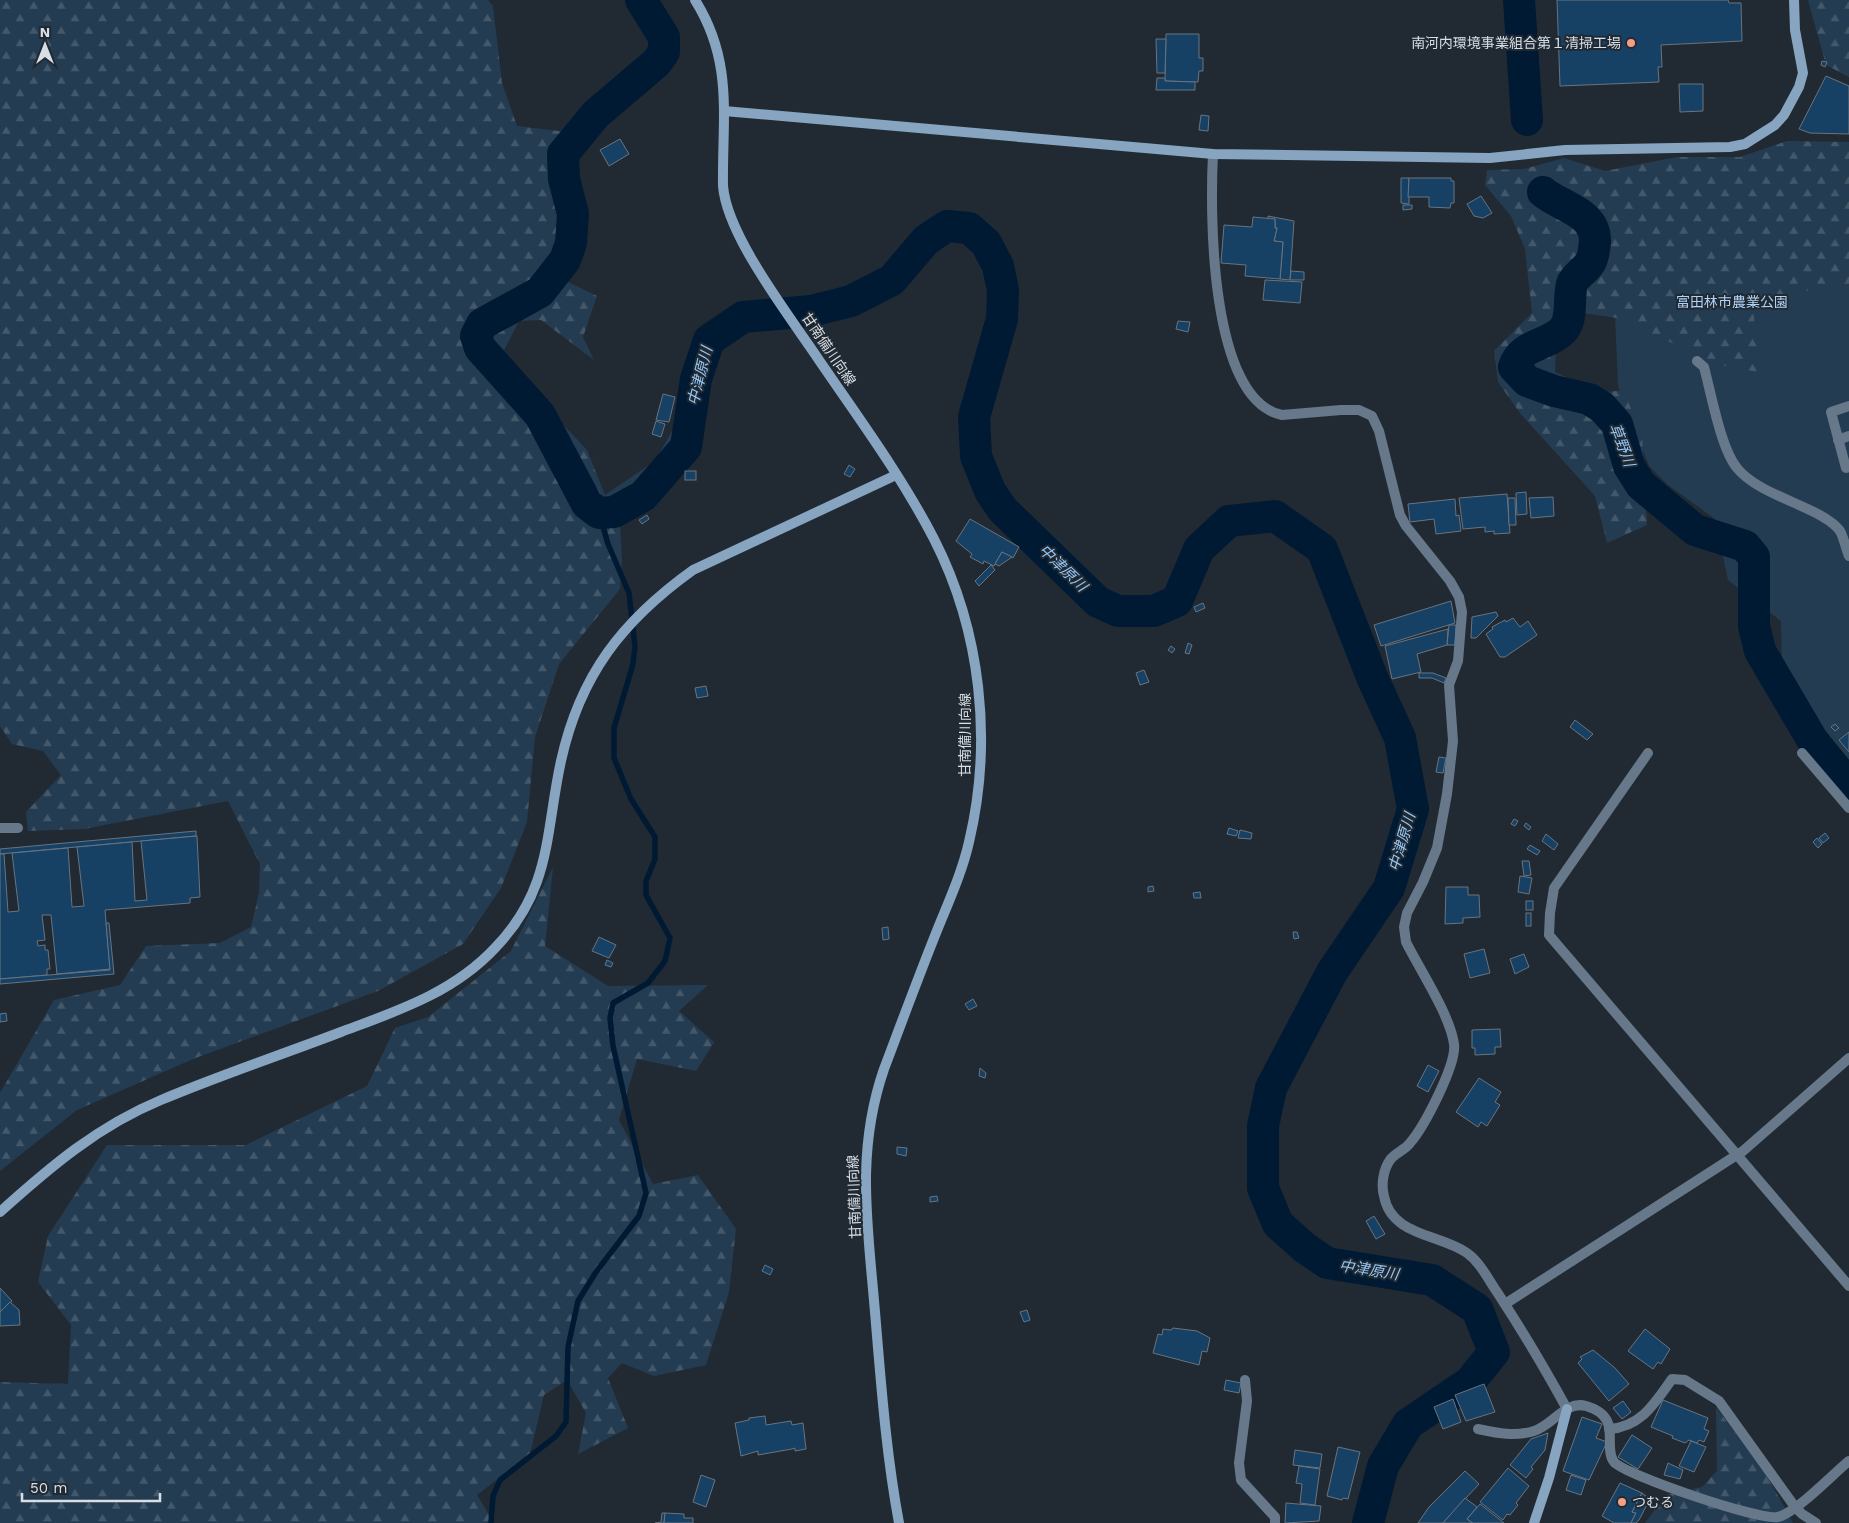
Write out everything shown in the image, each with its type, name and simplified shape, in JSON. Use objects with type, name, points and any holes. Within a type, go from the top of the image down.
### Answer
[{"type":"street","name":"甘南備川向線","points":[[695,0],[708,24],[720,55],[724,111],[724,201],[743,242],[776,295],[896,475],[935,540],[955,586],[970,636],[980,695],[979,784],[969,843],[876,1092],[867,1140],[865,1183],[883,1412],[889,1473],[899,1523]]},
{"type":"street","points":[[724,111],[1213,154],[1507,158],[1564,150],[1730,148],[1745,144],[1776,125],[1784,115],[1799,87],[1803,73],[1795,30],[1794,0]]},
{"type":"street","points":[[1213,154],[1212,235],[1217,292],[1225,338],[1239,374],[1260,406],[1270,412],[1282,415],[1359,410],[1372,416],[1379,431],[1400,515],[1406,526],[1450,581],[1459,596],[1462,612],[1458,661],[1449,685],[1454,741],[1447,794],[1437,848],[1423,882],[1406,913],[1404,927],[1406,942],[1451,1029],[1454,1046],[1451,1067],[1422,1126],[1410,1144],[1390,1160],[1383,1177],[1384,1197],[1392,1214],[1404,1226],[1456,1246],[1469,1254],[1505,1304],[1538,1356],[1566,1409],[1549,1478],[1534,1523]]},
{"type":"street","points":[[1697,361],[1704,367],[1726,447],[1736,467],[1750,481],[1826,519],[1840,531],[1849,556]]},
{"type":"street","points":[[1849,406],[1831,412],[1846,468],[1849,467]]},
{"type":"street","points":[[1838,440],[1849,436]]},
{"type":"street","points":[[0,1212],[78,1146],[108,1125],[163,1099],[421,1001],[472,971],[496,948],[519,919],[533,893],[543,867],[550,835],[561,764],[569,728],[598,665],[613,643],[652,600],[693,570],[896,475]]},
{"type":"street","points":[[1648,752],[1554,888],[1549,935],[1849,1286]]},
{"type":"street","points":[[1802,753],[1849,808]]},
{"type":"street","points":[[0,824],[0,828],[18,828]]},
{"type":"street","points":[[1505,1304],[1737,1155],[1849,1058]]},
{"type":"street","points":[[1245,1380],[1247,1401],[1240,1463],[1242,1480],[1275,1517],[1276,1523]]},
{"type":"street","points":[[1609,1429],[1624,1428],[1636,1422],[1656,1403],[1672,1380],[1685,1380],[1719,1400],[1795,1507],[1816,1523]]},
{"type":"street","points":[[1478,1429],[1503,1434],[1534,1431],[1548,1425],[1566,1409],[1575,1405],[1585,1406],[1596,1410],[1608,1422],[1612,1458],[1622,1468],[1758,1520],[1778,1517],[1795,1507],[1849,1461]]},
{"type":"green space","points":[[0,0],[488,0],[493,6],[502,83],[517,126],[567,132],[570,220],[549,273],[597,296],[583,337],[594,360],[541,320],[519,321],[500,358],[587,450],[605,495],[655,461],[672,431],[677,441],[653,476],[619,508],[622,560],[620,589],[559,664],[535,737],[527,822],[501,888],[463,944],[378,991],[193,1059],[77,1110],[0,1171],[0,1093],[54,1000],[120,985],[146,946],[220,943],[251,927],[259,893],[260,864],[228,801],[84,829],[28,831],[26,812],[61,775],[43,751],[12,744],[0,726]]},
{"type":"green space","points":[[1808,0],[1849,0],[1849,77],[1826,65]]},
{"type":"green space","points":[[1787,141],[1849,142],[1849,285],[1799,292],[1754,316],[1758,372],[1720,365],[1617,318],[1583,313],[1556,343],[1555,372],[1600,393],[1623,390],[1642,434],[1647,525],[1607,543],[1595,496],[1520,413],[1498,382],[1494,351],[1532,313],[1525,249],[1511,216],[1485,185],[1487,170],[1524,169],[1564,158],[1605,171],[1677,157],[1740,157]]},
{"type":"green space","name":"富田林市農業公園","points":[[1849,162],[1849,777],[1817,740],[1782,676],[1781,621],[1728,580],[1715,519],[1668,485],[1649,466],[1618,386],[1614,292]]},
{"type":"green space","points":[[553,867],[545,946],[608,986],[708,985],[679,1011],[714,1042],[696,1071],[637,1059],[619,1120],[653,1184],[698,1175],[736,1229],[729,1292],[706,1365],[654,1376],[622,1363],[608,1378],[628,1428],[578,1454],[586,1413],[567,1380],[544,1395],[530,1454],[477,1495],[494,1523],[0,1523],[0,1382],[68,1384],[71,1325],[38,1282],[48,1236],[107,1145],[246,1145],[367,1086],[395,1028],[428,1017],[511,951]]},
{"type":"green space","points":[[1716,1407],[1766,1474],[1793,1523],[1645,1523],[1666,1495],[1702,1487],[1717,1471]]},
{"type":"building","name":"南河内環境事業組合第１清掃工場","points":[[1557,0],[1728,0],[1729,3],[1741,3],[1742,41],[1661,45],[1662,67],[1658,67],[1659,82],[1560,86]]},
{"type":"building","points":[[1166,34],[1199,34],[1199,58],[1203,58],[1203,71],[1199,71],[1198,82],[1165,81]]},
{"type":"building","points":[[1156,39],[1166,39],[1165,73],[1157,73]]},
{"type":"building","points":[[1822,61],[1827,62],[1825,67],[1821,65]]},
{"type":"building","points":[[1826,76],[1849,86],[1849,134],[1810,133],[1799,129]]},
{"type":"building","points":[[1157,78],[1165,78],[1165,81],[1195,82],[1195,90],[1156,90]]},
{"type":"building","points":[[1679,84],[1703,84],[1703,111],[1680,112]]},
{"type":"building","points":[[1201,115],[1209,116],[1208,131],[1199,130]]},
{"type":"building","points":[[620,139],[629,154],[609,166],[600,150]]},
{"type":"building","points":[[1401,178],[1409,178],[1409,204],[1401,203]]},
{"type":"building","points":[[1409,178],[1451,178],[1451,181],[1454,181],[1454,203],[1451,203],[1450,208],[1429,207],[1429,197],[1408,197]]},
{"type":"building","points":[[1481,196],[1492,213],[1483,218],[1474,216],[1467,204]]},
{"type":"building","points":[[1403,205],[1412,205],[1412,209],[1403,210]]},
{"type":"building","points":[[1268,216],[1294,221],[1290,280],[1280,279],[1283,242],[1274,241],[1277,228],[1275,228],[1275,219],[1268,219]]},
{"type":"building","points":[[1253,217],[1275,219],[1275,228],[1277,228],[1274,241],[1283,242],[1280,279],[1245,276],[1246,265],[1221,263],[1224,225],[1252,227]]},
{"type":"building","points":[[1291,271],[1304,272],[1304,280],[1290,280]]},
{"type":"building","points":[[1265,280],[1302,282],[1300,303],[1263,300]]},
{"type":"building","points":[[1178,321],[1190,322],[1188,332],[1176,329]]},
{"type":"building","points":[[663,394],[675,397],[669,422],[656,420]]},
{"type":"building","points":[[656,421],[665,424],[661,437],[652,434]]},
{"type":"building","points":[[849,465],[855,469],[850,477],[844,474]]},
{"type":"building","points":[[685,471],[696,471],[696,480],[685,480]]},
{"type":"building","points":[[1526,492],[1527,514],[1517,515],[1516,493]]},
{"type":"building","points":[[1507,494],[1510,533],[1494,534],[1494,531],[1485,532],[1485,527],[1463,529],[1459,498]]},
{"type":"building","points":[[1553,497],[1554,516],[1531,518],[1529,498]]},
{"type":"building","points":[[1508,498],[1515,498],[1516,525],[1509,525]]},
{"type":"building","points":[[1455,499],[1456,516],[1459,515],[1461,531],[1436,534],[1434,519],[1410,522],[1408,504]]},
{"type":"building","points":[[647,515],[649,519],[642,524],[639,520]]},
{"type":"building","points":[[970,519],[1019,547],[1013,558],[1002,552],[994,566],[984,561],[983,564],[970,557],[972,554],[956,541]]},
{"type":"building","points":[[1002,552],[1012,557],[999,566],[995,564]]},
{"type":"building","points":[[991,565],[995,570],[979,586],[975,581]]},
{"type":"building","points":[[1451,601],[1455,623],[1381,646],[1374,625]]},
{"type":"building","points":[[1203,603],[1205,608],[1196,612],[1194,607]]},
{"type":"building","points":[[1496,612],[1498,616],[1476,638],[1471,638],[1472,617]]},
{"type":"building","points":[[1513,618],[1520,627],[1528,621],[1537,635],[1505,657],[1500,657],[1486,634],[1493,629],[1492,627]]},
{"type":"building","points":[[1449,625],[1456,625],[1455,645],[1447,645]]},
{"type":"building","points":[[1448,629],[1447,645],[1417,654],[1421,672],[1392,679],[1385,646]]},
{"type":"building","points":[[1188,643],[1192,645],[1189,654],[1185,653]]},
{"type":"building","points":[[1171,646],[1175,649],[1172,653],[1168,650]]},
{"type":"building","points":[[1144,670],[1149,682],[1140,685],[1136,673]]},
{"type":"building","points":[[1419,673],[1433,673],[1446,678],[1444,683],[1432,678],[1419,678]]},
{"type":"building","points":[[706,686],[708,696],[697,698],[695,688]]},
{"type":"building","points":[[1575,720],[1593,734],[1587,740],[1570,727]]},
{"type":"building","points":[[1835,724],[1839,728],[1835,731],[1831,727]]},
{"type":"building","points":[[1849,732],[1849,752],[1839,740]]},
{"type":"building","points":[[1439,757],[1446,758],[1443,773],[1436,772]]},
{"type":"building","points":[[1514,819],[1518,821],[1515,826],[1511,824]]},
{"type":"building","points":[[1526,823],[1531,827],[1529,830],[1524,826]]},
{"type":"building","points":[[1229,828],[1238,831],[1236,836],[1227,834]]},
{"type":"building","points":[[1240,830],[1252,833],[1251,839],[1238,838]]},
{"type":"building","points":[[196,831],[196,836],[0,854],[0,849]]},
{"type":"building","points":[[1825,833],[1829,838],[1823,843],[1819,838]]},
{"type":"building","points":[[1546,834],[1558,844],[1554,850],[1542,841]]},
{"type":"building","points":[[197,836],[200,897],[190,898],[190,903],[105,910],[110,969],[57,974],[51,915],[42,915],[45,940],[37,941],[38,946],[45,945],[45,950],[48,950],[50,969],[47,969],[47,975],[0,979],[0,854],[4,854],[8,912],[19,911],[12,853],[68,848],[72,907],[84,906],[77,847],[132,842],[135,901],[147,900],[141,841]]},
{"type":"building","points":[[1817,838],[1822,844],[1818,848],[1813,842]]},
{"type":"building","points":[[1530,845],[1540,851],[1537,855],[1527,849]]},
{"type":"building","points":[[1522,861],[1529,861],[1531,875],[1524,876]]},
{"type":"building","points":[[1520,876],[1532,878],[1529,894],[1518,892]]},
{"type":"building","points":[[1153,886],[1154,891],[1148,892],[1148,887]]},
{"type":"building","points":[[1446,887],[1468,887],[1468,895],[1479,895],[1480,917],[1463,918],[1463,923],[1445,924]]},
{"type":"building","points":[[1200,892],[1201,898],[1194,898],[1193,893]]},
{"type":"building","points":[[1526,901],[1533,901],[1533,910],[1526,910]]},
{"type":"building","points":[[1526,913],[1531,913],[1531,926],[1526,926]]},
{"type":"building","points":[[106,923],[109,923],[114,974],[0,984],[0,979],[110,970]]},
{"type":"building","points":[[888,927],[889,939],[883,940],[882,928]]},
{"type":"building","points":[[1293,932],[1297,932],[1299,938],[1294,939]]},
{"type":"building","points":[[599,937],[616,945],[609,958],[592,951]]},
{"type":"building","points":[[1484,949],[1490,973],[1470,978],[1464,954]]},
{"type":"building","points":[[1524,954],[1529,967],[1515,974],[1510,959]]},
{"type":"building","points":[[607,960],[613,963],[611,967],[605,965]]},
{"type":"building","points":[[973,999],[977,1006],[969,1010],[965,1004]]},
{"type":"building","points":[[6,1013],[7,1021],[0,1022],[0,1014]]},
{"type":"building","points":[[1500,1029],[1501,1047],[1495,1047],[1495,1054],[1475,1055],[1475,1048],[1472,1048],[1472,1030]]},
{"type":"building","points":[[1428,1065],[1439,1071],[1428,1092],[1417,1086]]},
{"type":"building","points":[[980,1068],[986,1073],[985,1078],[979,1076]]},
{"type":"building","points":[[1479,1078],[1501,1092],[1495,1102],[1500,1105],[1487,1126],[1481,1122],[1478,1127],[1456,1112]]},
{"type":"building","points":[[897,1147],[907,1148],[906,1156],[897,1154]]},
{"type":"building","points":[[937,1196],[938,1201],[930,1202],[930,1197]]},
{"type":"building","points":[[1374,1216],[1385,1234],[1376,1239],[1366,1221]]},
{"type":"building","points":[[765,1265],[773,1269],[770,1275],[762,1271]]},
{"type":"building","points":[[0,1288],[12,1301],[0,1312]]},
{"type":"building","points":[[10,1302],[19,1310],[20,1325],[0,1326],[0,1312]]},
{"type":"building","points":[[1027,1310],[1030,1320],[1024,1322],[1020,1312]]},
{"type":"building","points":[[1173,1328],[1197,1331],[1210,1338],[1207,1352],[1202,1351],[1199,1365],[1153,1353],[1158,1334],[1162,1335],[1163,1329],[1171,1330]]},
{"type":"building","points":[[1645,1329],[1670,1349],[1661,1364],[1658,1362],[1653,1369],[1628,1351]]},
{"type":"building","points":[[1593,1350],[1615,1368],[1629,1384],[1609,1401],[1578,1363],[1582,1359],[1580,1357]]},
{"type":"building","points":[[1226,1380],[1241,1383],[1239,1393],[1224,1390]]},
{"type":"building","points":[[1484,1384],[1495,1412],[1466,1421],[1455,1395]]},
{"type":"building","points":[[1453,1399],[1461,1422],[1443,1429],[1434,1407]]},
{"type":"building","points":[[1663,1400],[1708,1418],[1704,1429],[1709,1431],[1704,1442],[1699,1440],[1697,1443],[1689,1440],[1685,1443],[1651,1427]]},
{"type":"building","points":[[1623,1401],[1631,1412],[1622,1419],[1613,1408]]},
{"type":"building","points":[[765,1416],[766,1425],[791,1421],[792,1425],[803,1423],[806,1449],[795,1451],[795,1448],[758,1455],[758,1451],[741,1456],[735,1423],[749,1420],[749,1418]]},
{"type":"building","points":[[1582,1417],[1602,1424],[1596,1438],[1607,1442],[1589,1480],[1563,1471]]},
{"type":"building","points":[[1548,1433],[1545,1450],[1531,1467],[1533,1469],[1526,1478],[1510,1465],[1531,1439]]},
{"type":"building","points":[[1632,1435],[1652,1448],[1638,1469],[1618,1457]]},
{"type":"building","points":[[1691,1441],[1706,1447],[1694,1472],[1679,1466]]},
{"type":"building","points":[[1338,1447],[1360,1452],[1348,1499],[1343,1498],[1342,1500],[1327,1496]]},
{"type":"building","points":[[1295,1450],[1322,1454],[1320,1468],[1293,1465]]},
{"type":"building","points":[[1668,1463],[1683,1470],[1680,1479],[1664,1475]]},
{"type":"building","points":[[1299,1466],[1320,1469],[1315,1505],[1300,1503],[1302,1484],[1296,1483]]},
{"type":"building","points":[[1508,1468],[1529,1486],[1516,1503],[1518,1505],[1503,1520],[1480,1502]]},
{"type":"building","points":[[1465,1471],[1479,1484],[1443,1523],[1418,1523],[1429,1507]]},
{"type":"building","points":[[701,1475],[715,1480],[706,1507],[693,1502]]},
{"type":"building","points":[[1571,1475],[1586,1480],[1581,1495],[1566,1490]]},
{"type":"building","points":[[1620,1483],[1642,1493],[1632,1512],[1636,1513],[1631,1523],[1614,1523],[1602,1516]]},
{"type":"building","points":[[1642,1493],[1650,1499],[1639,1520],[1636,1523],[1631,1523],[1636,1513],[1632,1512]]},
{"type":"building","points":[[1465,1498],[1477,1507],[1467,1519],[1473,1523],[1443,1523]]},
{"type":"building","points":[[1286,1503],[1321,1506],[1319,1521],[1285,1523]]},
{"type":"building","points":[[1480,1504],[1504,1523],[1473,1523],[1467,1519]]},
{"type":"building","points":[[662,1513],[665,1513],[664,1523],[655,1523],[661,1522]]},
{"type":"building","points":[[665,1513],[684,1514],[684,1518],[693,1518],[693,1523],[664,1523]]},
{"type":"waterway","name":"中津原川","points":[[641,0],[664,37],[664,52],[656,63],[596,114],[563,154],[564,179],[573,214],[571,243],[565,260],[540,292],[482,324],[476,336],[480,348],[540,415],[587,504],[599,513],[614,512],[643,496],[686,447],[696,379],[709,340],[743,317],[811,311],[851,301],[892,280],[926,240],[947,226],[969,228],[986,243],[998,266],[1003,290],[1002,319],[974,417],[976,456],[990,491],[1003,510],[1098,602],[1118,611],[1154,611],[1177,601],[1199,549],[1229,521],[1275,516],[1322,549],[1372,677],[1400,738],[1413,809],[1389,888],[1332,972],[1271,1088],[1263,1126],[1263,1188],[1278,1224],[1305,1248],[1327,1263],[1432,1280],[1477,1309],[1494,1352],[1470,1382],[1408,1424],[1383,1466],[1368,1523]]},
{"type":"waterway","name":"草野川","points":[[1519,0],[1527,120]]},
{"type":"waterway","name":"草野川","points":[[1543,192],[1576,211],[1590,224],[1594,232],[1594,252],[1589,264],[1572,284],[1568,319],[1564,329],[1558,335],[1523,353],[1514,367],[1527,381],[1554,391],[1589,399],[1602,407],[1617,424],[1629,466],[1641,485],[1695,530],[1745,546],[1754,557],[1754,626],[1760,651],[1813,741],[1849,785]]},
{"type":"waterway","points":[[491,1523],[493,1496],[500,1480],[556,1436],[566,1422],[568,1347],[578,1301],[596,1272],[639,1216],[646,1193],[613,1046],[610,1018],[613,1003],[648,983],[665,961],[670,938],[646,895],[646,881],[655,859],[655,837],[631,799],[614,758],[614,728],[633,664],[635,646],[629,593],[608,544],[599,513]]},
{"type":"place","name":"南河内環境事業組合第１清掃工場","points":[[1631,43]]},
{"type":"place","name":"つむる","points":[[1622,1502]]}]
